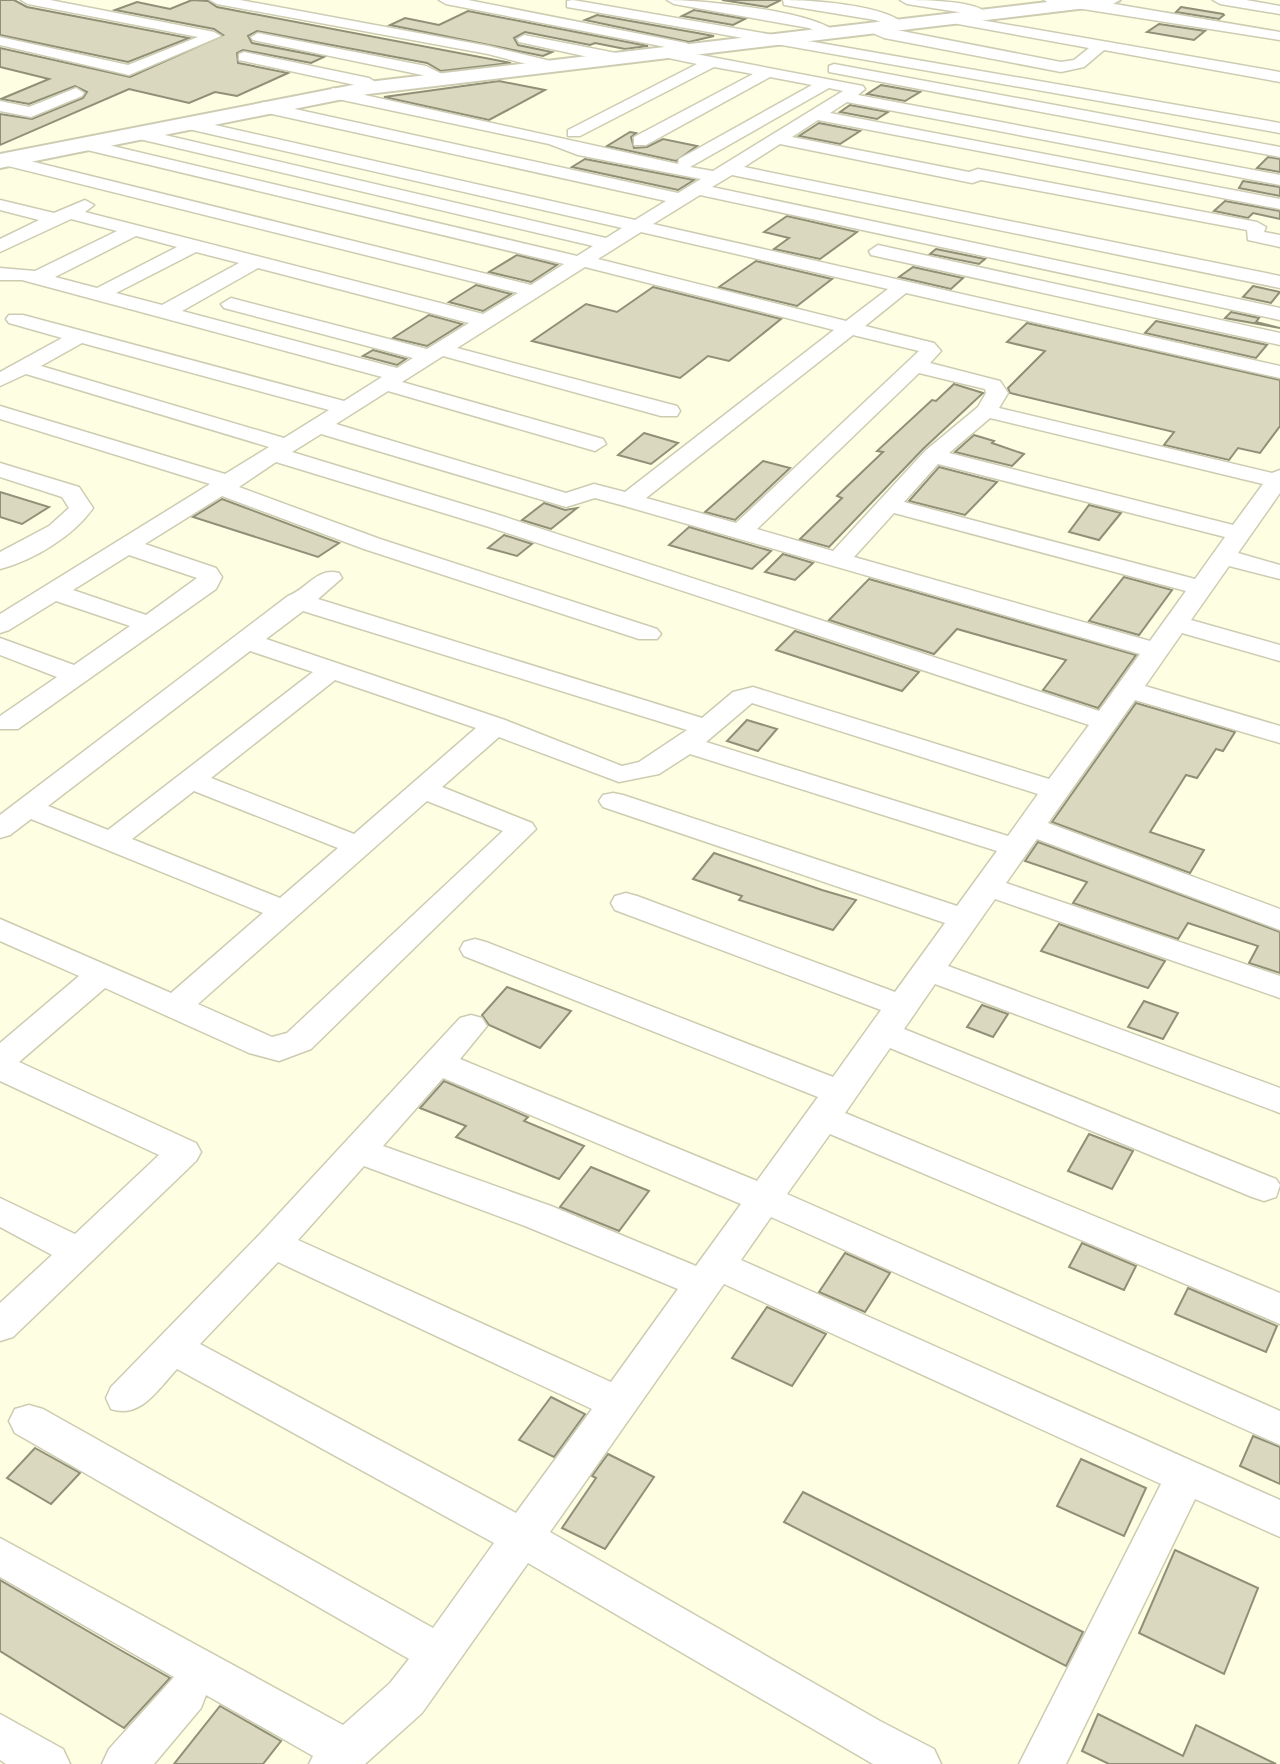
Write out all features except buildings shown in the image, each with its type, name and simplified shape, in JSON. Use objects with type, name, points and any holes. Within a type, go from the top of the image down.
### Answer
[{"type":"street","points":[[0,41],[129,70],[214,36],[28,0]]},
{"type":"street","points":[[217,0],[488,50],[554,66]]},
{"type":"street","points":[[446,0],[707,52],[1280,152]]},
{"type":"street","points":[[550,0],[1280,128]]},
{"type":"street","points":[[674,0],[813,23],[831,34]]},
{"type":"street","points":[[779,0],[878,16],[901,26]]},
{"type":"street","points":[[907,0],[995,14]]},
{"type":"street","points":[[1051,0],[1280,36]]},
{"type":"street","points":[[3,161],[379,86],[664,52],[707,52],[778,39],[1111,0]]},
{"type":"street","points":[[1220,0],[1280,10]]},
{"type":"street","points":[[871,29],[884,34],[1061,68],[1079,64],[1165,16]]},
{"type":"street","points":[[952,19],[1280,77]]},
{"type":"street","points":[[506,36],[616,58]]},
{"type":"street","points":[[258,37],[426,71],[444,79]]},
{"type":"street","points":[[0,625],[857,89],[768,72],[707,52],[574,133]]},
{"type":"street","points":[[244,57],[358,78],[379,86]]},
{"type":"street","points":[[640,141],[768,72]]},
{"type":"street","points":[[685,163],[827,83]]},
{"type":"street","points":[[0,106],[31,112],[76,93]]},
{"type":"street","points":[[334,93],[554,140],[578,150],[934,210],[1280,282]]},
{"type":"street","points":[[844,97],[1280,180]]},
{"type":"street","points":[[263,107],[688,194],[903,233],[1280,314]]},
{"type":"street","points":[[815,115],[1280,204]]},
{"type":"street","points":[[184,123],[1280,372]]},
{"type":"street","points":[[135,133],[609,244]]},
{"type":"street","points":[[778,139],[972,178],[978,174],[1257,228],[1254,236],[1237,253]]},
{"type":"street","points":[[83,144],[581,261],[927,347],[931,351],[740,532]]},
{"type":"street","points":[[755,153],[849,172]]},
{"type":"street","points":[[3,161],[533,291]]},
{"type":"street","points":[[0,246],[121,189]]},
{"type":"street","points":[[0,205],[134,230],[485,321]]},
{"type":"street","points":[[853,273],[877,251],[934,210]]},
{"type":"street","points":[[37,278],[134,230]]},
{"type":"street","points":[[1254,236],[1280,241]]},
{"type":"street","points":[[98,295],[193,246]]},
{"type":"street","points":[[877,251],[1280,339]]},
{"type":"street","points":[[163,313],[254,262]]},
{"type":"street","points":[[0,274],[11,272],[37,278],[163,313],[392,379],[595,444]]},
{"type":"street","points":[[629,500],[847,327],[903,286]]},
{"type":"street","points":[[8,323],[71,288]]},
{"type":"street","points":[[231,304],[669,411]]},
{"type":"street","points":[[8,323],[80,336],[346,408]]},
{"type":"street","points":[[0,380],[80,336]]},
{"type":"street","points":[[838,560],[933,456],[986,411],[997,393],[993,385],[915,366]]},
{"type":"street","points":[[23,367],[1107,722]]},
{"type":"street","points":[[0,1556],[339,1758],[407,1698],[989,887],[1055,790],[1178,624],[1278,479],[986,411]]},
{"type":"street","points":[[0,412],[225,485],[372,544],[648,634]]},
{"type":"street","points":[[318,426],[566,500],[594,491],[629,500],[1158,651]]},
{"type":"street","points":[[933,456],[1232,546],[1280,572]]},
{"type":"street","points":[[0,470],[71,492],[81,508],[78,515],[67,523],[0,562]]},
{"type":"street","points":[[889,505],[1202,588]]},
{"type":"street","points":[[3,724],[207,584],[210,577],[207,573],[127,546]]},
{"type":"street","points":[[0,829],[330,578]]},
{"type":"street","points":[[54,592],[149,624]]},
{"type":"street","points":[[297,601],[695,736],[1024,837],[1280,920]]},
{"type":"street","points":[[1178,624],[1280,653]]},
{"type":"street","points":[[246,641],[632,776],[695,736],[742,698],[764,696],[1055,790]]},
{"type":"street","points":[[0,646],[77,675]]},
{"type":"street","points":[[112,841],[332,670]]},
{"type":"street","points":[[1130,690],[1280,735]]},
{"type":"street","points":[[177,1005],[495,726]]},
{"type":"street","points":[[191,780],[359,846]]},
{"type":"street","points":[[0,929],[177,1005],[261,1045],[279,1050],[299,1041],[522,829],[423,789]]},
{"type":"street","points":[[613,801],[965,919]]},
{"type":"street","points":[[28,808],[285,911]]},
{"type":"street","points":[[989,887],[1280,987]]},
{"type":"street","points":[[626,903],[1264,1188]]},
{"type":"street","points":[[475,949],[831,1105],[1280,1309]]},
{"type":"street","points":[[929,970],[1280,1101]]},
{"type":"street","points":[[0,1326],[184,1152],[0,1064],[102,974]]},
{"type":"street","points":[[125,1398],[273,1244],[471,1026]]},
{"type":"street","points":[[437,1063],[764,1199],[1280,1429]]},
{"type":"street","points":[[358,1150],[538,1216],[710,1274],[1186,1476],[1280,1519]]},
{"type":"street","points":[[0,1211],[78,1252]]},
{"type":"street","points":[[273,1244],[620,1404]]},
{"type":"street","points":[[173,1348],[521,1537],[864,1736],[918,1764]]},
{"type":"street","points":[[29,1421],[439,1654]]},
{"type":"street","points":[[1042,1764],[1186,1476]]},
{"type":"street","points":[[125,1764],[185,1693]]},
{"type":"street","points":[[0,1735],[47,1764]]}]
